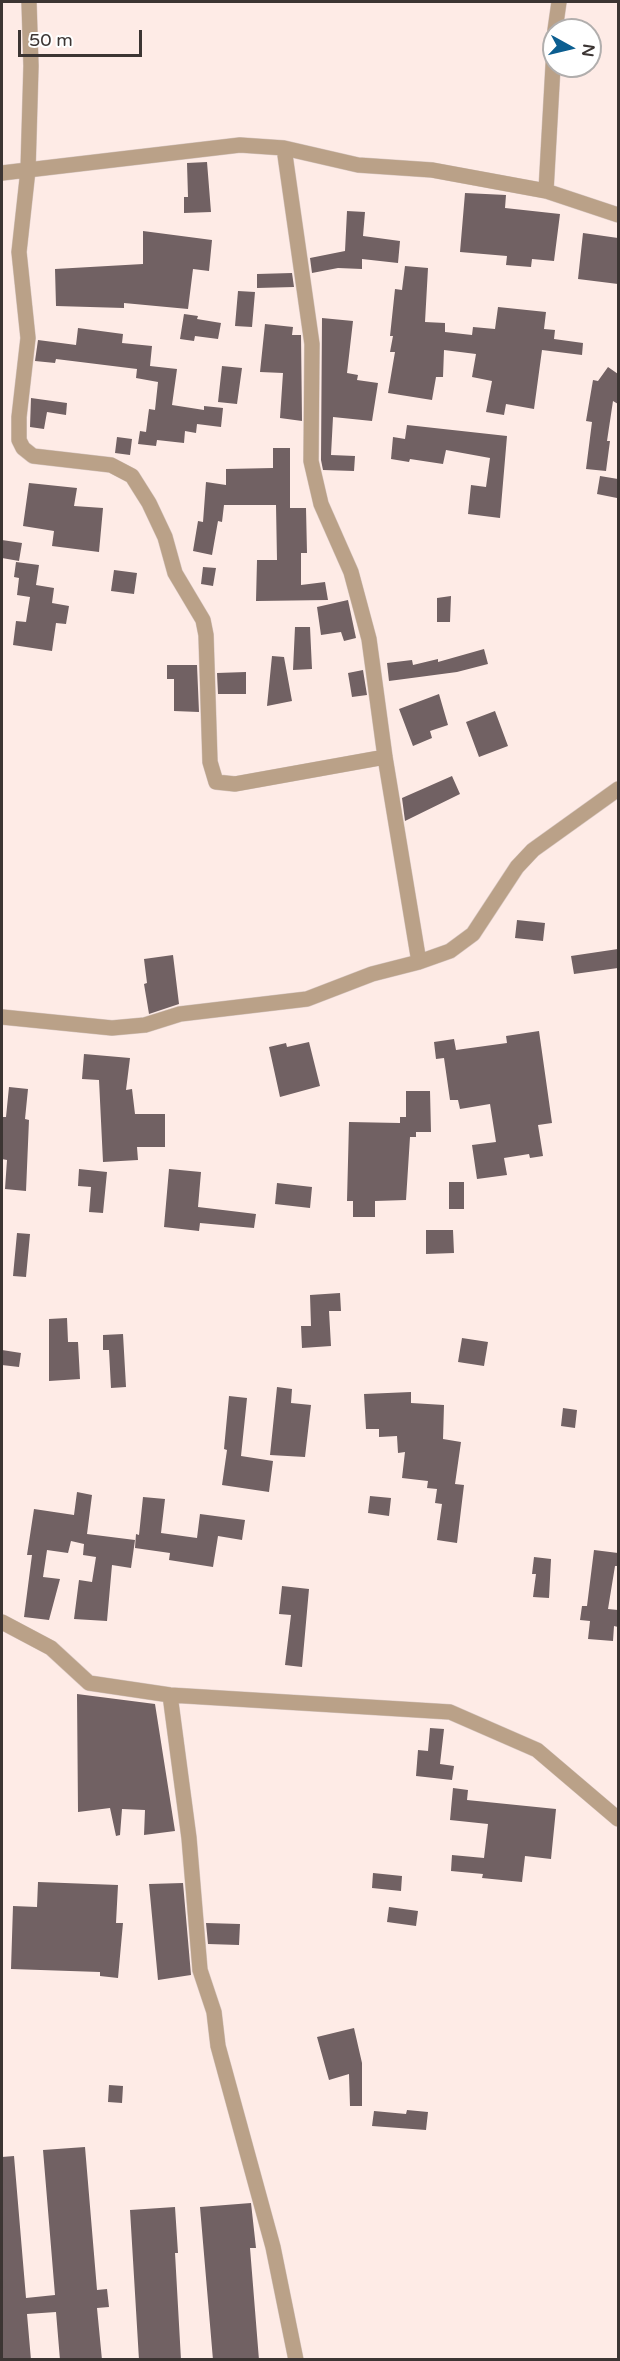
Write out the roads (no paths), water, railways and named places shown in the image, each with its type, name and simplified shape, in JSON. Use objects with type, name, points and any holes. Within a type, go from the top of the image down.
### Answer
[{"type":"street","points":[[28,2],[31,66],[28,170],[19,252],[28,349],[19,417],[20,440],[23,448],[33,456],[111,465],[132,476],[149,503],[165,537],[176,573],[203,620],[206,634],[210,762],[214,780],[228,785],[385,757]]},
{"type":"street","points":[[557,18],[559,2]]},
{"type":"street","points":[[546,191],[552,78]]},
{"type":"street","points":[[2,173],[194,152],[217,146],[284,148],[358,165],[432,170],[546,191],[618,215]]},
{"type":"street","points":[[284,148],[312,344],[311,461],[321,504],[351,572],[369,639],[385,757],[419,962]]},
{"type":"street","points":[[2,1017],[112,1028],[145,1024],[180,1014],[308,999],[372,974],[450,951],[473,934],[517,867],[533,850],[618,789]]},
{"type":"street","points":[[2,1622],[51,1648],[89,1683],[170,1695],[450,1712],[537,1750],[618,1820]]},
{"type":"street","points":[[170,1695],[189,1838],[201,1970],[214,2012],[218,2046],[273,2247],[296,2360]]}]
